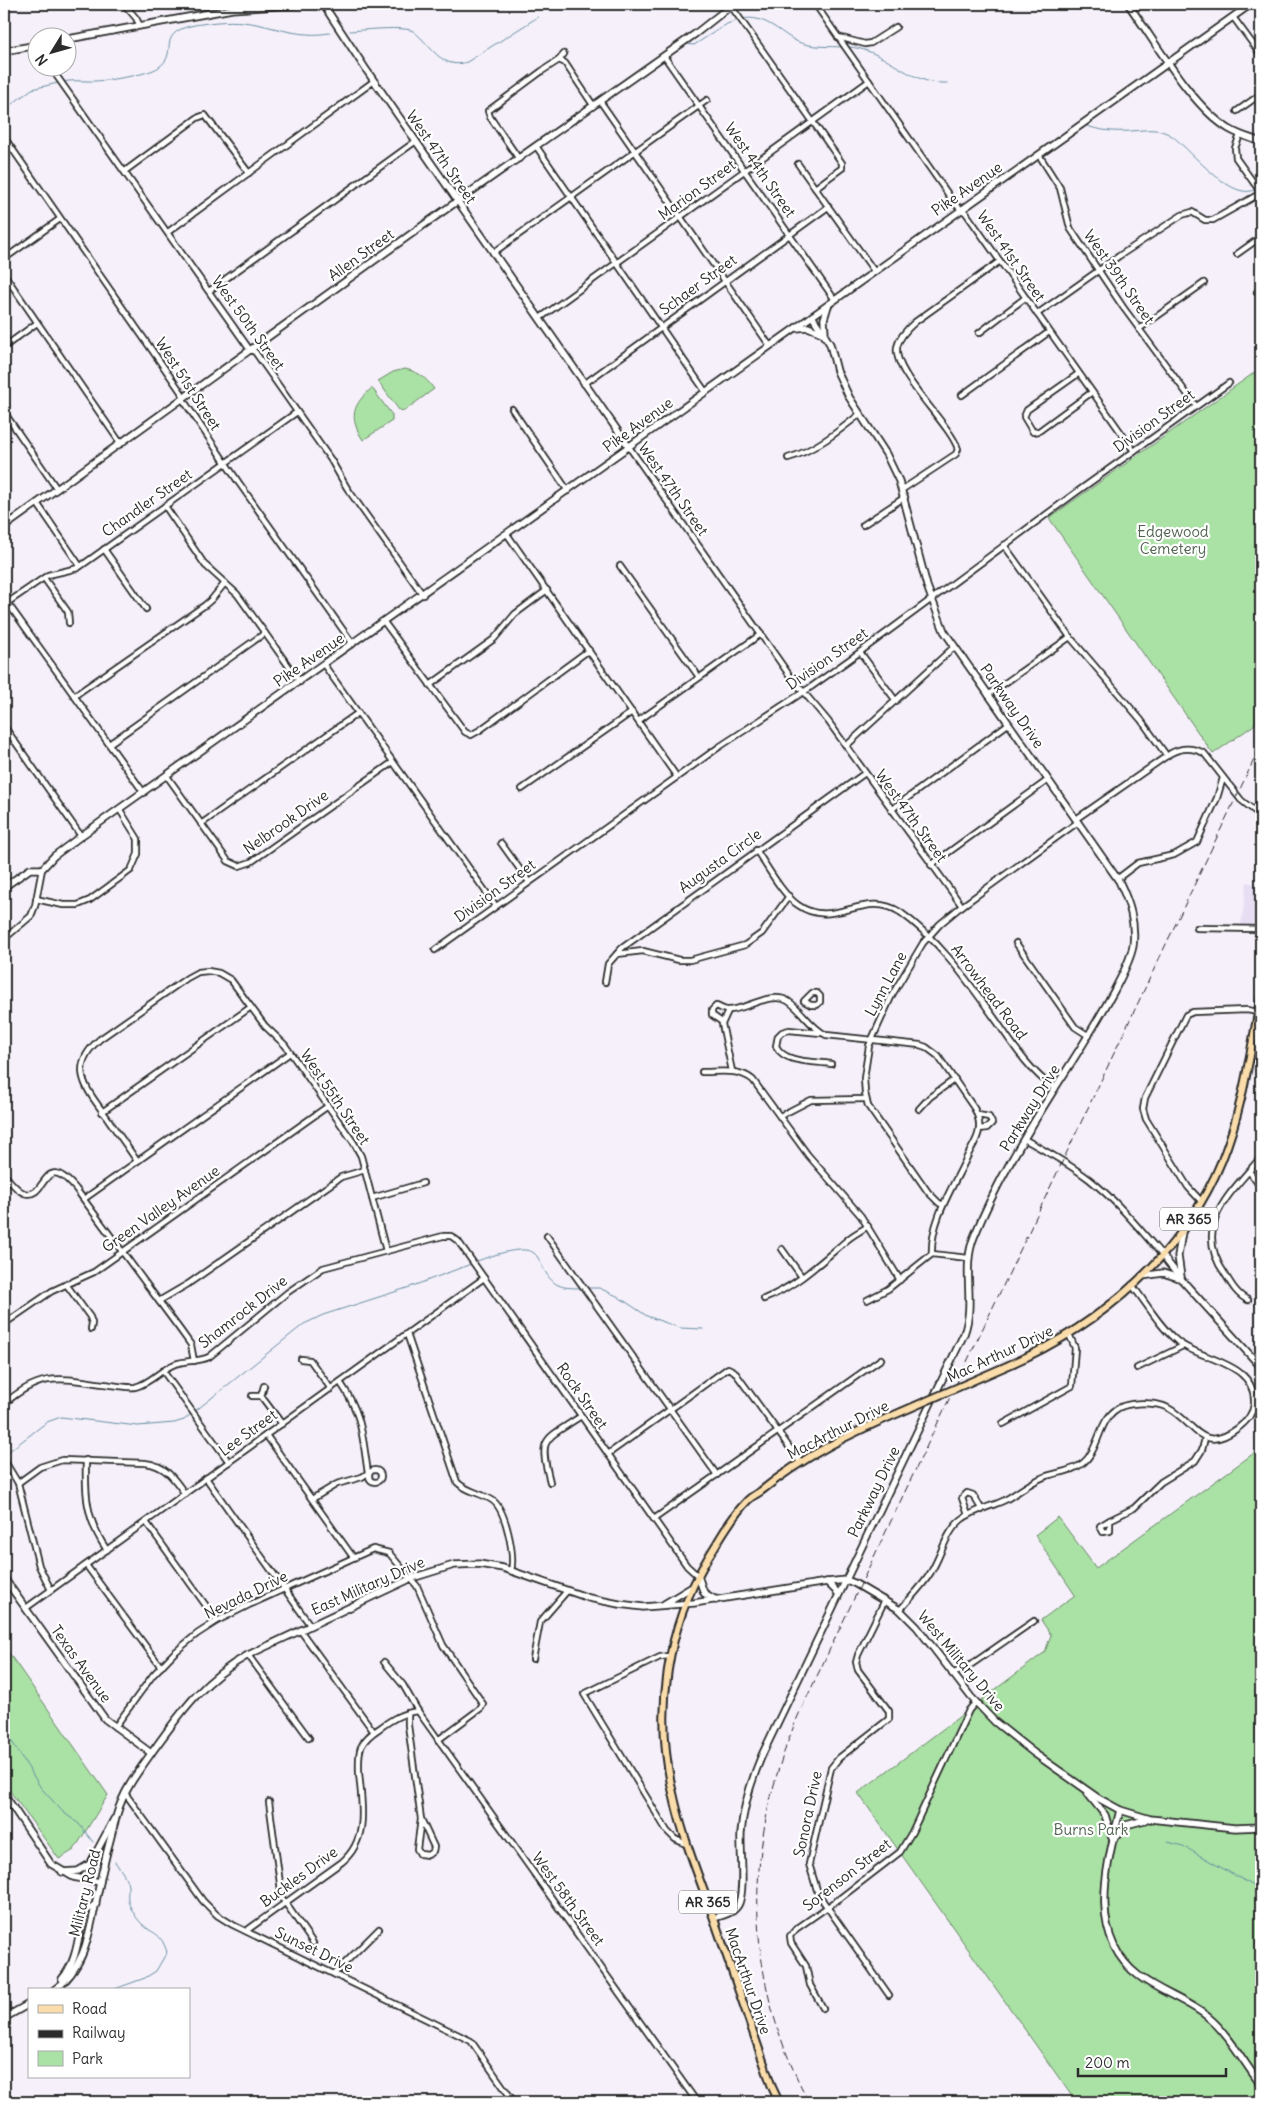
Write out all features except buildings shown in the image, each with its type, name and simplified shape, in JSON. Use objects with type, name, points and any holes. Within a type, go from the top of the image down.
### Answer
[{"type":"main road","name":"Mac Arthur Drive","points":[[901,1412],[1048,1347],[1069,1334],[1104,1310],[1132,1286],[1182,1231],[1201,1201],[1222,1159],[1235,1120],[1261,998]]},
{"type":"main road","name":"MacArthur Drive","points":[[779,2102],[772,2087],[688,1845],[672,1792],[666,1755],[664,1701],[669,1656],[692,1587],[723,1532],[750,1499],[800,1462],[849,1435],[901,1412]]},
{"type":"street","points":[[124,4],[140,26]]},
{"type":"street","points":[[78,37],[232,10],[303,4]]},
{"type":"street","name":"West 47th Street","points":[[323,4],[457,202],[540,318],[628,448],[803,692],[828,720],[962,906]]},
{"type":"street","name":"West 41st Street","points":[[814,4],[955,204],[966,212],[1078,374],[1134,451]]},
{"type":"street","points":[[1128,4],[1204,109],[1218,122],[1240,135],[1261,142]]},
{"type":"street","name":"Pike Avenue","points":[[42,869],[54,856],[81,836],[1251,4]]},
{"type":"street","points":[[732,5],[742,23],[842,163],[842,167],[815,188]]},
{"type":"street","name":"Allen Street","points":[[4,527],[664,56],[732,5]]},
{"type":"street","points":[[1233,17],[1261,55]]},
{"type":"street","points":[[839,40],[865,44],[871,43],[896,27]]},
{"type":"street","points":[[4,51],[28,47]]},
{"type":"street","points":[[519,158],[488,111],[560,60],[564,54]]},
{"type":"street","name":"West 44th Street","points":[[664,56],[835,300]]},
{"type":"street","points":[[560,60],[565,63],[593,106]]},
{"type":"street","name":"West 50th Street","points":[[58,78],[250,350],[256,352],[331,460],[347,488],[423,594]]},
{"type":"street","points":[[168,232],[374,81]]},
{"type":"street","name":"Marion Street","points":[[540,318],[869,81]]},
{"type":"street","points":[[1238,111],[1261,94]]},
{"type":"street","points":[[493,253],[707,100]]},
{"type":"street","points":[[600,101],[770,346]]},
{"type":"street","points":[[124,171],[197,118],[205,115],[249,173]]},
{"type":"street","points":[[1037,314],[1099,270],[1188,212],[1192,212],[1205,220],[1213,220],[1261,192],[1236,158],[1235,148],[1240,135]]},
{"type":"street","name":"West 51st Street","points":[[4,137],[181,392],[225,463],[353,644]]},
{"type":"street","points":[[209,291],[416,141]]},
{"type":"street","points":[[536,146],[705,391]]},
{"type":"street","name":"West 39th Street","points":[[1039,154],[1060,188],[1070,228],[1139,329],[1196,406]]},
{"type":"street","points":[[798,164],[874,271]]},
{"type":"street","name":"Schaer Street","points":[[584,384],[828,207]]},
{"type":"street","points":[[4,259],[60,218]]},
{"type":"street","points":[[1237,254],[1261,237]]},
{"type":"street","points":[[902,489],[956,454],[958,450],[905,372],[898,357],[897,348],[902,336],[911,326],[1000,261]]},
{"type":"street","points":[[4,274],[121,444]]},
{"type":"street","points":[[1139,329],[1204,283]]},
{"type":"street","points":[[979,333],[1025,298]]},
{"type":"street","name":"Parkway Drive","points":[[826,336],[824,319],[829,305]]},
{"type":"street","name":"Parkway Drive","points":[[714,1918],[730,1912],[739,1903],[742,1832],[750,1789],[768,1742],[967,1324],[970,1304],[968,1258],[980,1224],[1024,1139],[1089,1036],[1123,973],[1133,945],[1131,911],[1117,879],[954,647],[939,619],[931,599],[902,489],[886,454],[841,381],[830,344],[812,316]]},
{"type":"street","points":[[4,347],[38,323]]},
{"type":"street","points":[[792,330],[808,327],[826,336]]},
{"type":"street","points":[[962,395],[1049,332]]},
{"type":"street","points":[[1078,374],[1027,410],[1024,416],[1033,432],[1039,432],[1092,392]]},
{"type":"street","name":"Division Street","points":[[435,950],[753,723],[803,692],[860,652],[1004,545],[1230,383]]},
{"type":"street","points":[[512,409],[568,491]]},
{"type":"street","points":[[4,412],[57,489]]},
{"type":"street","name":"Chandler Street","points":[[5,600],[44,578],[80,566],[297,412]]},
{"type":"street","points":[[788,458],[805,451],[860,414]]},
{"type":"street","points":[[863,524],[905,497]]},
{"type":"street","points":[[37,503],[80,566]]},
{"type":"street","points":[[165,506],[205,565],[237,594],[300,682]]},
{"type":"street","points":[[507,534],[677,777]]},
{"type":"street","points":[[1004,545],[1070,636],[1141,720],[1167,756]]},
{"type":"street","points":[[104,549],[146,609]]},
{"type":"street","points":[[620,566],[699,678]]},
{"type":"street","points":[[44,578],[68,612],[69,623]]},
{"type":"street","points":[[74,696],[204,605],[212,599],[225,583]]},
{"type":"street","points":[[430,685],[494,639],[515,614],[547,590]]},
{"type":"street","points":[[5,600],[144,793]]},
{"type":"street","points":[[384,622],[468,734],[476,733],[589,650]]},
{"type":"street","points":[[108,744],[265,633]]},
{"type":"street","points":[[638,721],[761,634]]},
{"type":"street","points":[[988,695],[1070,636]]},
{"type":"street","points":[[846,746],[954,647]]},
{"type":"street","points":[[860,652],[896,701]]},
{"type":"street","points":[[324,665],[496,906]]},
{"type":"street","points":[[522,789],[632,712]]},
{"type":"street","points":[[201,824],[358,713]]},
{"type":"street","points":[[891,810],[1008,724]]},
{"type":"street","points":[[4,726],[81,836]]},
{"type":"street","name":"Lynn Lane","points":[[943,1205],[939,1204],[928,1192],[876,1119],[866,1099],[864,1078],[872,1040],[898,983],[928,938],[940,924],[962,906],[1167,756],[1180,749],[1198,750],[1208,757],[1241,800],[1261,816]]},
{"type":"street","name":"Nelbrook Drive","points":[[167,776],[228,861],[236,866],[244,866],[393,762]]},
{"type":"street","name":"Augusta Circle","points":[[605,982],[606,969],[616,954],[667,914],[865,773]]},
{"type":"street","points":[[1117,879],[1138,863],[1174,855],[1197,842],[1224,778]]},
{"type":"street","points":[[931,864],[1048,780]]},
{"type":"street","points":[[36,899],[63,905],[78,905],[90,900],[131,870],[138,854],[138,839],[120,810]]},
{"type":"street","points":[[501,843],[529,882]]},
{"type":"street","name":"Arrowhead Road","points":[[756,850],[789,896],[803,908],[819,914],[835,913],[865,904],[876,904],[889,907],[902,914],[961,972],[1028,1065],[1055,1089]]},
{"type":"street","points":[[4,887],[30,869],[42,869],[33,911],[26,922],[4,939]]},
{"type":"street","points":[[616,954],[643,951],[679,960],[690,960],[745,946],[765,929],[789,896]]},
{"type":"street","points":[[1197,928],[1261,928]]},
{"type":"street","points":[[1016,943],[1075,1027],[1089,1036]]},
{"type":"street","name":"West 55th Street","points":[[102,1112],[84,1085],[82,1070],[85,1056],[91,1046],[198,972],[208,971],[226,977],[236,985],[269,1031],[281,1041],[359,1151],[386,1251]]},
{"type":"street","points":[[722,1022],[712,1016],[712,1010],[718,1006],[728,1010],[776,998],[785,999],[822,1033]]},
{"type":"street","points":[[796,1008],[804,1001]]},
{"type":"street","points":[[137,1161],[102,1112],[251,1007]]},
{"type":"street","points":[[728,1010],[722,1022],[732,1072]]},
{"type":"street","points":[[1201,1201],[1188,1187],[1146,1118],[1143,1109],[1145,1098],[1186,1015],[1193,1012],[1246,1010],[1258,1012]]},
{"type":"street","points":[[831,1064],[789,1058],[781,1053],[776,1046],[778,1036],[784,1031],[822,1033],[832,1036],[926,1047],[938,1056],[978,1115],[979,1129],[943,1205],[933,1242],[932,1254]]},
{"type":"street","points":[[84,1199],[290,1053]]},
{"type":"street","points":[[702,1072],[732,1072],[747,1075],[753,1080],[808,1155],[856,1208],[900,1280]]},
{"type":"street","points":[[918,1108],[955,1079]]},
{"type":"street","points":[[780,1116],[811,1100],[866,1099]]},
{"type":"street","name":"Green Valley Avenue","points":[[4,1324],[52,1291],[86,1277],[328,1106]]},
{"type":"street","points":[[978,1115],[989,1118],[992,1122],[987,1128],[979,1129]]},
{"type":"street","points":[[1024,1139],[1078,1171],[1100,1188],[1124,1211],[1181,1279],[1261,1367]]},
{"type":"street","points":[[1248,1300],[1239,1294],[1214,1258],[1211,1243],[1214,1220],[1221,1208],[1261,1158]]},
{"type":"street","points":[[159,1301],[188,1284],[342,1178],[365,1170]]},
{"type":"street","points":[[1249,1171],[1261,1188]]},
{"type":"street","points":[[4,1174],[20,1191],[27,1193],[33,1191],[56,1172],[64,1175],[84,1199],[190,1343],[194,1361]]},
{"type":"street","points":[[372,1198],[423,1183]]},
{"type":"street","points":[[1195,1211],[1214,1220]]},
{"type":"street","points":[[764,1299],[781,1291],[802,1277],[847,1240],[868,1226]]},
{"type":"street","points":[[1181,1279],[1178,1256],[1182,1231]]},
{"type":"street","name":"Shamrock Drive","points":[[4,1404],[26,1387],[49,1379],[71,1379],[130,1387],[143,1384],[176,1364],[209,1357],[288,1292],[318,1270],[443,1236]]},
{"type":"street","name":"Rock Street","points":[[443,1236],[455,1238],[687,1566],[698,1576]]},
{"type":"street","points":[[547,1236],[717,1475]]},
{"type":"street","points":[[782,1249],[802,1277]]},
{"type":"street","points":[[867,1300],[888,1290],[932,1254],[968,1258]]},
{"type":"street","points":[[1142,1276],[1163,1273],[1181,1279]]},
{"type":"street","name":"Lee Street","points":[[26,1608],[484,1278]]},
{"type":"street","points":[[66,1284],[90,1317],[91,1329]]},
{"type":"street","points":[[900,1610],[930,1574],[954,1526],[968,1515],[1014,1496],[1043,1477],[1080,1465],[1089,1456],[1109,1417],[1121,1407],[1147,1404],[1166,1407],[1195,1432],[1205,1438],[1223,1437],[1247,1420],[1253,1409],[1253,1393],[1246,1381],[1225,1362],[1183,1346],[1167,1331],[1132,1286]]},
{"type":"street","points":[[407,1334],[456,1482],[493,1501],[503,1514],[512,1559],[511,1570]]},
{"type":"street","points":[[1003,1424],[1072,1386],[1075,1348],[1069,1334]]},
{"type":"street","points":[[1136,1368],[1183,1346]]},
{"type":"street","points":[[310,1360],[312,1353]]},
{"type":"street","points":[[301,1359],[310,1360],[331,1389]]},
{"type":"street","points":[[654,1519],[881,1359]]},
{"type":"street","points":[[608,1454],[726,1368],[731,1368],[800,1462]]},
{"type":"street","points":[[163,1371],[229,1462]]},
{"type":"street","points":[[312,1499],[336,1484],[362,1477],[368,1473],[357,1409],[340,1382]]},
{"type":"street","points":[[261,1396],[264,1386]]},
{"type":"street","points":[[252,1396],[261,1396]]},
{"type":"street","points":[[261,1396],[282,1424]]},
{"type":"street","points":[[550,1482],[543,1452],[545,1444],[549,1438],[581,1416]]},
{"type":"street","points":[[266,1435],[353,1557]]},
{"type":"street","points":[[1110,1520],[1134,1508],[1161,1482],[1195,1461],[1202,1450],[1205,1438]]},
{"type":"street","points":[[4,1460],[18,1483],[39,1566],[51,1590]]},
{"type":"street","points":[[18,1483],[46,1465],[62,1460],[145,1462],[157,1465],[169,1472],[185,1494]]},
{"type":"street","points":[[86,1460],[85,1492],[88,1512],[95,1529],[108,1550]]},
{"type":"street","points":[[206,1478],[310,1625]]},
{"type":"street","points":[[968,1515],[962,1498],[967,1493],[973,1495],[982,1510]]},
{"type":"street","points":[[146,1522],[217,1621]]},
{"type":"street","name":"Nevada Drive","points":[[115,1727],[161,1667],[186,1643],[217,1621],[373,1548],[386,1551],[412,1578],[444,1645],[483,1704],[481,1708],[438,1740]]},
{"type":"street","name":"East Military Drive","points":[[125,1793],[151,1753],[200,1690],[227,1667],[310,1625],[412,1578],[443,1567],[479,1564],[511,1570],[567,1591],[619,1604],[643,1607],[685,1604]]},
{"type":"street","points":[[86,1565],[161,1667]]},
{"type":"street","points":[[698,1576],[702,1591],[716,1600]]},
{"type":"street","name":"Texas Avenue","points":[[4,1578],[101,1714],[115,1727],[151,1753]]},
{"type":"street","points":[[685,1604],[846,1580]]},
{"type":"street","name":"West Military Drive","points":[[846,1580],[860,1586],[900,1610],[917,1627],[952,1674],[976,1702],[1008,1733],[1084,1789],[1120,1810],[1150,1819],[1235,1828],[1261,1827]]},
{"type":"street","points":[[827,1582],[839,1594]]},
{"type":"street","points":[[662,1605],[692,1587]]},
{"type":"street","points":[[533,1659],[540,1622],[567,1591]]},
{"type":"street","name":"Sonora Drive","points":[[885,1600],[856,1662],[858,1670],[889,1711],[889,1718],[832,1766],[811,1851],[810,1870],[816,1890],[889,1995]]},
{"type":"street","points":[[952,1674],[969,1666],[1034,1621]]},
{"type":"street","points":[[300,1630],[374,1732]]},
{"type":"street","points":[[248,1655],[309,1738]]},
{"type":"street","points":[[669,1656],[660,1656],[584,1694],[667,1831],[674,1839],[688,1845]]},
{"type":"street","name":"West 58th Street","points":[[384,1662],[403,1685],[438,1740],[697,2102]]},
{"type":"street","name":"Sorenson Street","points":[[823,2008],[810,1984],[806,1966],[791,1943],[790,1936],[796,1929],[900,1852],[912,1832],[970,1710],[976,1702]]},
{"type":"street","points":[[418,1711],[408,1713],[408,1725],[422,1819],[434,1846],[433,1851],[428,1855],[422,1855],[417,1849],[422,1819]]},
{"type":"street","name":"Buckles Drive","points":[[246,1931],[342,1862],[357,1844],[361,1835],[363,1818],[358,1757],[364,1742],[374,1732],[396,1717],[408,1713]]},
{"type":"street","points":[[1084,1789],[1105,1816],[1113,1841]]},
{"type":"street","name":"Military Road","points":[[56,1988],[65,1981],[78,1964],[88,1941],[116,1815],[125,1793]]},
{"type":"street","name":"Sunset Drive","points":[[125,1793],[206,1905],[221,1918],[471,2041],[514,2102]]},
{"type":"street","points":[[4,1794],[51,1864],[61,1872],[83,1880],[100,1882]]},
{"type":"street","points":[[269,1802],[282,1898],[313,1943]]},
{"type":"street","points":[[1120,1810],[1113,1841],[1104,1908],[1110,1938],[1117,1953],[1139,1976],[1210,2018],[1261,2085]]},
{"type":"street","points":[[61,1872],[78,1871],[90,1864],[116,1815]]},
{"type":"street","points":[[1113,1841],[1126,1825],[1135,1821],[1150,1819]]},
{"type":"street","points":[[52,1988],[68,1972],[76,1952],[84,1912],[96,1904]]},
{"type":"street","points":[[334,1974],[379,1929]]},
{"type":"street","points":[[4,2018],[28,2003]]},
{"type":"shaded area","points":[[1247,882],[1261,886],[1261,925],[1241,925]]},
{"type":"green space","name":"Edgewood Cemetery","points":[[1261,368],[1261,710],[1254,725],[1213,754],[1049,518]]},
{"type":"green space","points":[[405,369],[421,376],[434,389],[404,411],[399,410],[378,381],[393,372]]},
{"type":"green space","points":[[372,388],[392,415],[392,421],[363,440],[355,424],[355,411],[360,400]]},
{"type":"green space","name":"Burns Park","points":[[1261,1448],[1261,2102],[1076,2102],[858,1793],[1045,1652],[1051,1635],[1041,1620],[1075,1595],[1035,1535],[1058,1517],[1096,1568]]},
{"type":"green space","points":[[4,1646],[108,1795],[74,1850],[59,1859],[4,1783]]},
{"type":"waterway","points":[[350,31],[383,29],[413,31],[442,58],[460,64],[467,62],[538,17]]},
{"type":"waterway","points":[[742,19],[750,18],[764,21],[801,43],[813,46],[844,47]]},
{"type":"waterway","points":[[686,44],[694,45],[727,24],[738,20]]},
{"type":"waterway","points":[[62,82],[114,79],[154,70],[165,62],[174,34],[195,25],[237,21],[299,33],[330,33]]},
{"type":"waterway","points":[[848,47],[859,48],[879,56],[927,81],[947,83]]},
{"type":"waterway","points":[[4,110],[32,89],[58,83]]},
{"type":"waterway","points":[[1085,125],[1096,129],[1114,131],[1162,131],[1180,142],[1211,173],[1223,182],[1235,189],[1246,192],[1256,189]]},
{"type":"waterway","points":[[475,1262],[505,1252],[529,1251],[537,1256],[546,1273],[558,1285],[568,1288],[582,1288]]},
{"type":"waterway","points":[[194,1412],[304,1324],[323,1315],[410,1287],[471,1264]]},
{"type":"waterway","points":[[586,1288],[599,1288],[617,1296],[647,1316],[680,1328],[703,1329]]},
{"type":"waterway","points":[[4,1455],[47,1422],[61,1417],[138,1426],[174,1423],[184,1420],[191,1414]]},
{"type":"waterway","points":[[4,1729],[41,1788],[63,1812],[79,1824],[93,1842]]},
{"type":"waterway","points":[[1168,1842],[1183,1846],[1261,1890]]},
{"type":"waterway","points":[[115,1862],[126,1879],[128,1902],[134,1914],[142,1924],[162,1940],[167,1952],[156,1971],[145,1978],[118,1988]]},
{"type":"railway","points":[[809,2102],[787,2055],[771,2007],[762,1959],[758,1910],[760,1862],[767,1813],[780,1765],[798,1716],[1261,745]]}]
